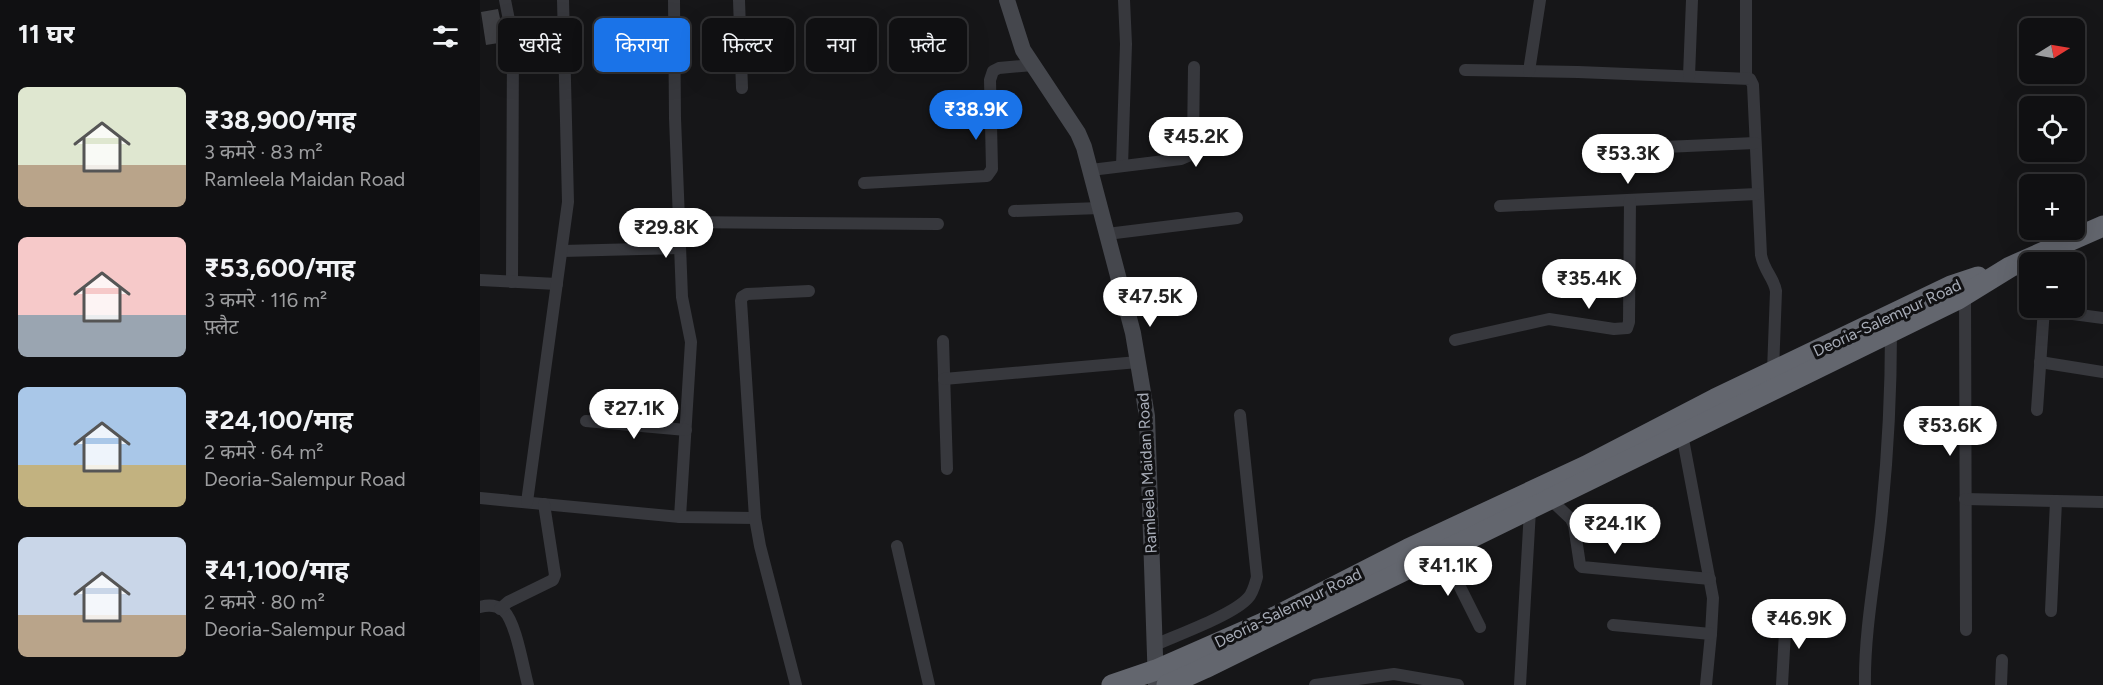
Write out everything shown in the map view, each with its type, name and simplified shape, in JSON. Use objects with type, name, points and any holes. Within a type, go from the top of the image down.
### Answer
[{"type":"highway","name":"Deoria-Salempur Road","points":[[2056,252],[2103,226]]},
{"type":"highway","name":"Deoria-Salempur Road","points":[[1112,685],[1159,680],[1443,553],[1891,331],[1965,288],[2019,265]]},
{"type":"highway","name":"Deoria-Salempur Road","points":[[1159,680],[1263,623],[1408,549],[1586,466],[1773,371],[1951,286],[1965,288]]},
{"type":"street","points":[[505,0],[513,40],[512,282]]},
{"type":"street","points":[[527,502],[568,202],[563,0]]},
{"type":"street","points":[[674,0],[675,118],[682,297],[691,342],[680,517]]},
{"type":"street","points":[[740,0],[742,88]]},
{"type":"street","name":"Ramleela Maidan Road","points":[[1007,0],[1023,50],[1078,133],[1091,170],[1133,333],[1146,416],[1155,645],[1159,680]]},
{"type":"street","points":[[1122,166],[1126,44],[1124,0]]},
{"type":"street","points":[[1529,71],[1540,0]]},
{"type":"street","points":[[1689,76],[1692,0]]},
{"type":"street","points":[[1746,0],[1746,78]]},
{"type":"street","points":[[864,183],[987,176],[992,169],[990,80],[993,71],[1034,65]]},
{"type":"street","points":[[1091,170],[1181,159],[1188,156],[1193,142],[1194,67]]},
{"type":"street","points":[[1465,70],[1746,78],[1752,81],[1761,255],[1766,273],[1775,284],[1776,291],[1773,371]]},
{"type":"street","points":[[1598,150],[1755,143]]},
{"type":"street","points":[[1500,206],[1757,194]]},
{"type":"street","points":[[1455,340],[1549,319],[1614,329],[1627,328],[1629,322],[1630,200]]},
{"type":"street","points":[[1014,211],[1100,208]]},
{"type":"street","points":[[1107,234],[1238,218]]},
{"type":"street","points":[[679,222],[938,224]]},
{"type":"street","points":[[562,251],[680,248]]},
{"type":"street","points":[[480,280],[557,284]]},
{"type":"street","points":[[1965,288],[1966,630]]},
{"type":"street","points":[[796,685],[760,546],[755,518],[742,297],[747,294],[809,291]]},
{"type":"street","points":[[2085,315],[2103,318]]},
{"type":"street","points":[[2037,410],[2042,318]]},
{"type":"street","points":[[1865,685],[1866,653],[1882,509],[1891,391],[1891,331]]},
{"type":"street","points":[[943,341],[947,470]]},
{"type":"street","points":[[944,379],[1138,362]]},
{"type":"street","points":[[2040,362],[2103,372]]},
{"type":"street","points":[[1155,645],[1226,613],[1248,599],[1254,587],[1257,577],[1240,415]]},
{"type":"street","points":[[586,421],[686,430]]},
{"type":"street","points":[[1682,435],[1713,605],[1706,685]]},
{"type":"street","points":[[480,498],[680,517],[755,518]]},
{"type":"street","points":[[1965,499],[2103,502]]},
{"type":"street","points":[[1551,500],[1572,519],[1582,567],[1710,579]]},
{"type":"street","points":[[2051,611],[2056,501]]},
{"type":"street","points":[[500,609],[514,599],[553,580],[555,574],[544,504]]},
{"type":"street","points":[[1520,685],[1530,510]]},
{"type":"street","points":[[897,546],[929,685]]},
{"type":"street","points":[[1443,553],[1480,627]]},
{"type":"street","points":[[480,607],[487,605],[500,609],[511,621],[528,685]]},
{"type":"street","points":[[1782,685],[1786,614]]},
{"type":"street","points":[[1613,625],[1712,634]]},
{"type":"street","points":[[2001,685],[2002,660]]},
{"type":"street","points":[[1315,685],[1381,674],[1394,674],[1412,681],[1458,685]]},
{"type":"building","points":[[498,9],[500,18],[498,18],[498,43],[486,45],[481,12]]}]
